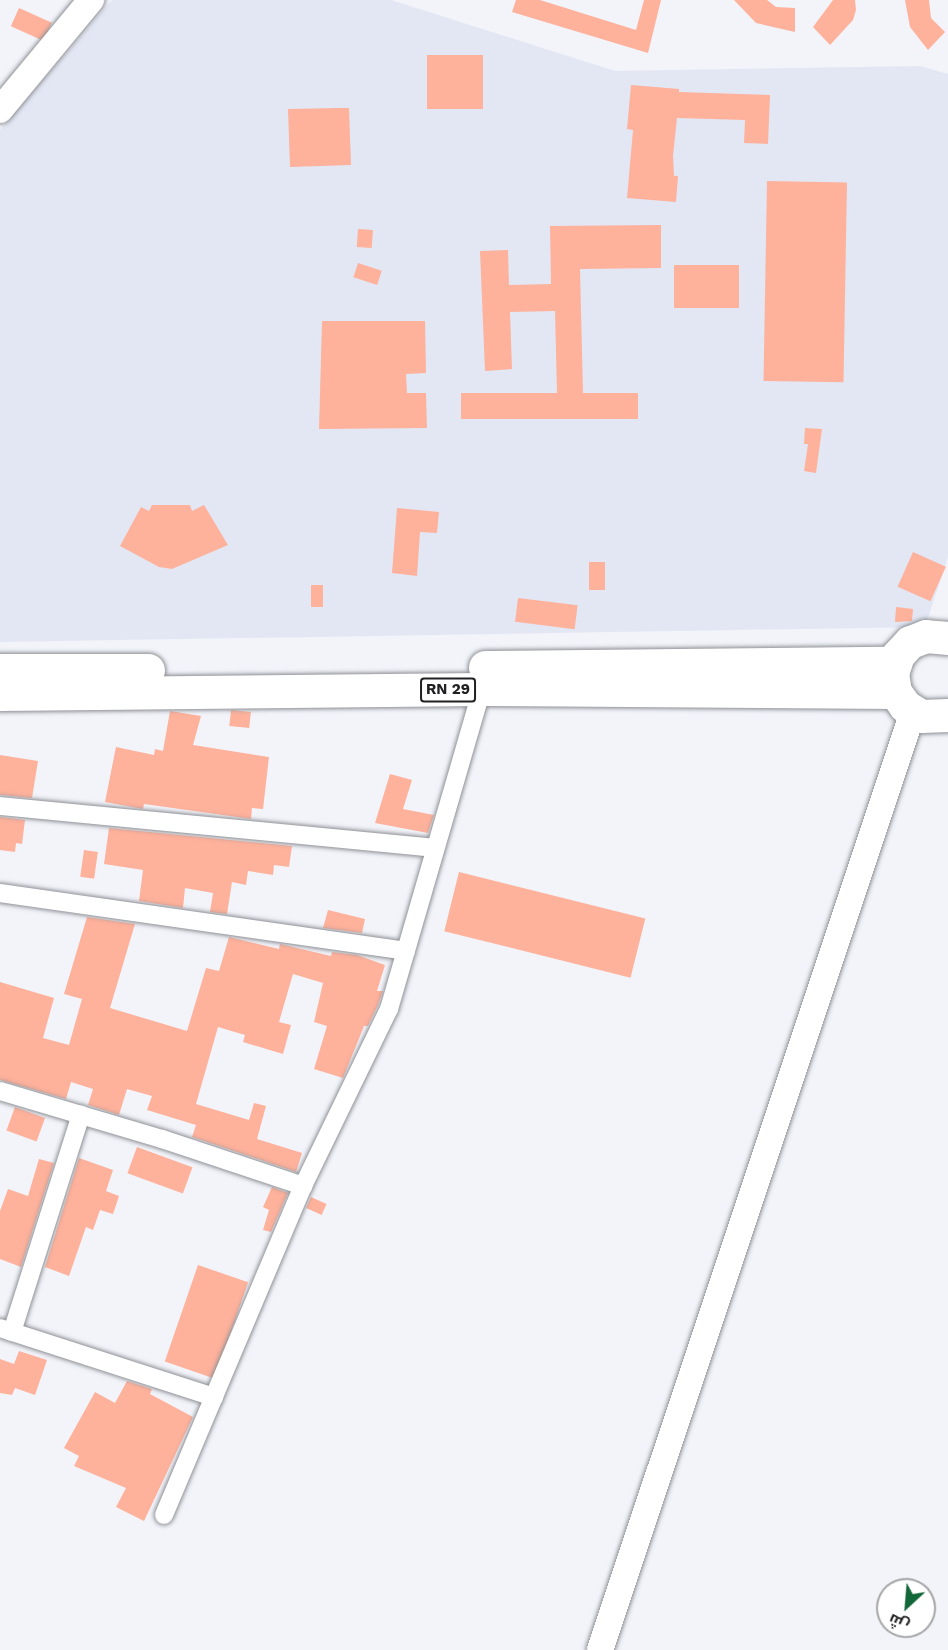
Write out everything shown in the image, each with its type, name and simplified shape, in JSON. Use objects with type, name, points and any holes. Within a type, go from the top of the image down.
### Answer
[{"type":"highway","points":[[901,689],[910,642],[946,632]]},
{"type":"highway","points":[[0,670],[901,689],[931,718],[948,715]]},
{"type":"highway","name":"RN 29","points":[[0,694],[482,689],[901,689]]},
{"type":"main road","points":[[0,110],[91,0]]},
{"type":"main road","points":[[600,1650],[901,689]]},
{"type":"street","points":[[165,1515],[303,1186],[389,1009],[482,689]]},
{"type":"street","points":[[0,806],[435,848]]},
{"type":"street","points":[[0,893],[406,951]]},
{"type":"street","points":[[0,1091],[303,1186]]},
{"type":"street","points":[[81,1115],[6,1330],[214,1397]]},
{"type":"shaded area","points":[[112,0],[391,0],[615,71],[920,66],[948,74],[948,557],[925,627],[0,642],[0,130]]},
{"type":"building","points":[[516,0],[540,0],[636,30],[644,0],[661,0],[648,53],[512,12]]},
{"type":"building","points":[[734,0],[767,0],[776,7],[795,8],[795,32],[756,23]]},
{"type":"building","points":[[833,0],[855,0],[856,10],[853,20],[830,45],[813,27]]},
{"type":"building","points":[[905,0],[929,0],[931,18],[945,32],[928,50],[910,27]]},
{"type":"building","points":[[19,8],[52,23],[44,41],[11,26]]},
{"type":"building","points":[[427,55],[483,55],[483,109],[427,109]]},
{"type":"building","points":[[631,85],[679,89],[679,92],[770,95],[768,144],[744,143],[745,120],[677,118],[673,156],[674,176],[678,176],[676,202],[627,198],[633,130],[627,129]]},
{"type":"building","points":[[349,108],[351,165],[290,167],[288,109]]},
{"type":"building","points":[[767,181],[847,182],[843,382],[764,381]]},
{"type":"building","points":[[661,225],[661,268],[580,269],[583,393],[638,393],[638,419],[461,419],[461,393],[557,393],[555,311],[510,312],[512,369],[485,371],[480,251],[508,250],[509,285],[551,284],[550,226]]},
{"type":"building","points":[[358,229],[373,230],[372,248],[357,247]]},
{"type":"building","points":[[358,263],[382,271],[377,285],[353,277]]},
{"type":"building","points":[[674,265],[739,265],[739,308],[674,308]]},
{"type":"building","points":[[322,321],[425,321],[426,373],[406,374],[407,393],[426,393],[427,428],[319,429]]},
{"type":"building","points":[[805,428],[822,429],[816,473],[804,471],[808,444],[804,444]]},
{"type":"building","points":[[152,505],[190,505],[192,511],[204,505],[228,545],[172,569],[159,567],[120,546],[141,507],[149,511]]},
{"type":"building","points":[[397,508],[439,512],[437,533],[420,532],[417,576],[392,573]]},
{"type":"building","points":[[913,552],[946,567],[930,601],[898,587]]},
{"type":"building","points":[[589,562],[605,562],[605,590],[589,590]]},
{"type":"building","points":[[311,585],[323,585],[323,607],[311,607]]},
{"type":"building","points":[[518,598],[578,605],[575,629],[515,622]]},
{"type":"building","points":[[896,607],[913,609],[912,621],[895,622]]},
{"type":"building","points":[[231,710],[251,712],[249,728],[229,726]]},
{"type":"building","points":[[170,711],[201,716],[193,745],[269,757],[263,809],[252,808],[251,819],[144,804],[143,809],[105,802],[116,747],[154,755],[155,749],[163,751]]},
{"type":"building","points":[[0,755],[38,761],[32,798],[0,795]]},
{"type":"building","points":[[390,774],[412,780],[403,809],[434,815],[428,833],[375,823]]},
{"type":"building","points":[[0,817],[25,820],[22,844],[16,843],[15,852],[0,850]]},
{"type":"building","points":[[109,828],[292,846],[289,867],[274,865],[273,875],[248,871],[246,885],[232,882],[227,914],[210,912],[213,893],[185,888],[183,908],[139,901],[143,870],[104,864]]},
{"type":"building","points":[[84,850],[98,852],[94,879],[80,877]]},
{"type":"building","points":[[459,872],[645,918],[631,978],[444,931]]},
{"type":"building","points":[[328,910],[365,919],[362,933],[323,928]]},
{"type":"building","points":[[87,917],[135,924],[110,1008],[187,1031],[206,968],[219,971],[229,937],[279,949],[280,944],[331,956],[332,952],[357,955],[385,965],[377,991],[383,991],[378,1005],[368,1026],[364,1026],[343,1078],[314,1069],[327,1026],[314,1022],[323,983],[293,974],[279,1022],[291,1025],[283,1054],[243,1042],[245,1035],[218,1027],[196,1104],[249,1120],[254,1103],[266,1106],[257,1139],[302,1153],[296,1172],[192,1137],[196,1125],[147,1110],[152,1096],[127,1089],[119,1115],[88,1105],[93,1089],[71,1082],[66,1099],[0,1080],[0,982],[54,998],[43,1038],[69,1045],[82,999],[64,994]]},
{"type":"building","points":[[15,1107],[45,1118],[37,1141],[6,1130]]},
{"type":"building","points":[[137,1147],[192,1167],[183,1193],[127,1173]]},
{"type":"building","points":[[79,1158],[113,1170],[106,1191],[119,1196],[113,1214],[100,1210],[93,1230],[86,1227],[69,1276],[45,1267]]},
{"type":"building","points":[[39,1159],[54,1163],[21,1267],[0,1259],[0,1211],[8,1189],[28,1196]]},
{"type":"building","points":[[272,1187],[288,1193],[271,1232],[263,1230],[269,1210],[263,1207]]},
{"type":"building","points":[[311,1197],[327,1204],[322,1215],[306,1208]]},
{"type":"building","points":[[198,1265],[248,1282],[215,1379],[165,1361]]},
{"type":"building","points":[[19,1351],[47,1360],[35,1395],[15,1388],[12,1395],[0,1393],[0,1359],[14,1364]]},
{"type":"building","points":[[127,1381],[152,1389],[150,1394],[193,1417],[144,1521],[116,1507],[126,1488],[74,1466],[79,1456],[64,1448],[95,1392],[115,1403]]}]
